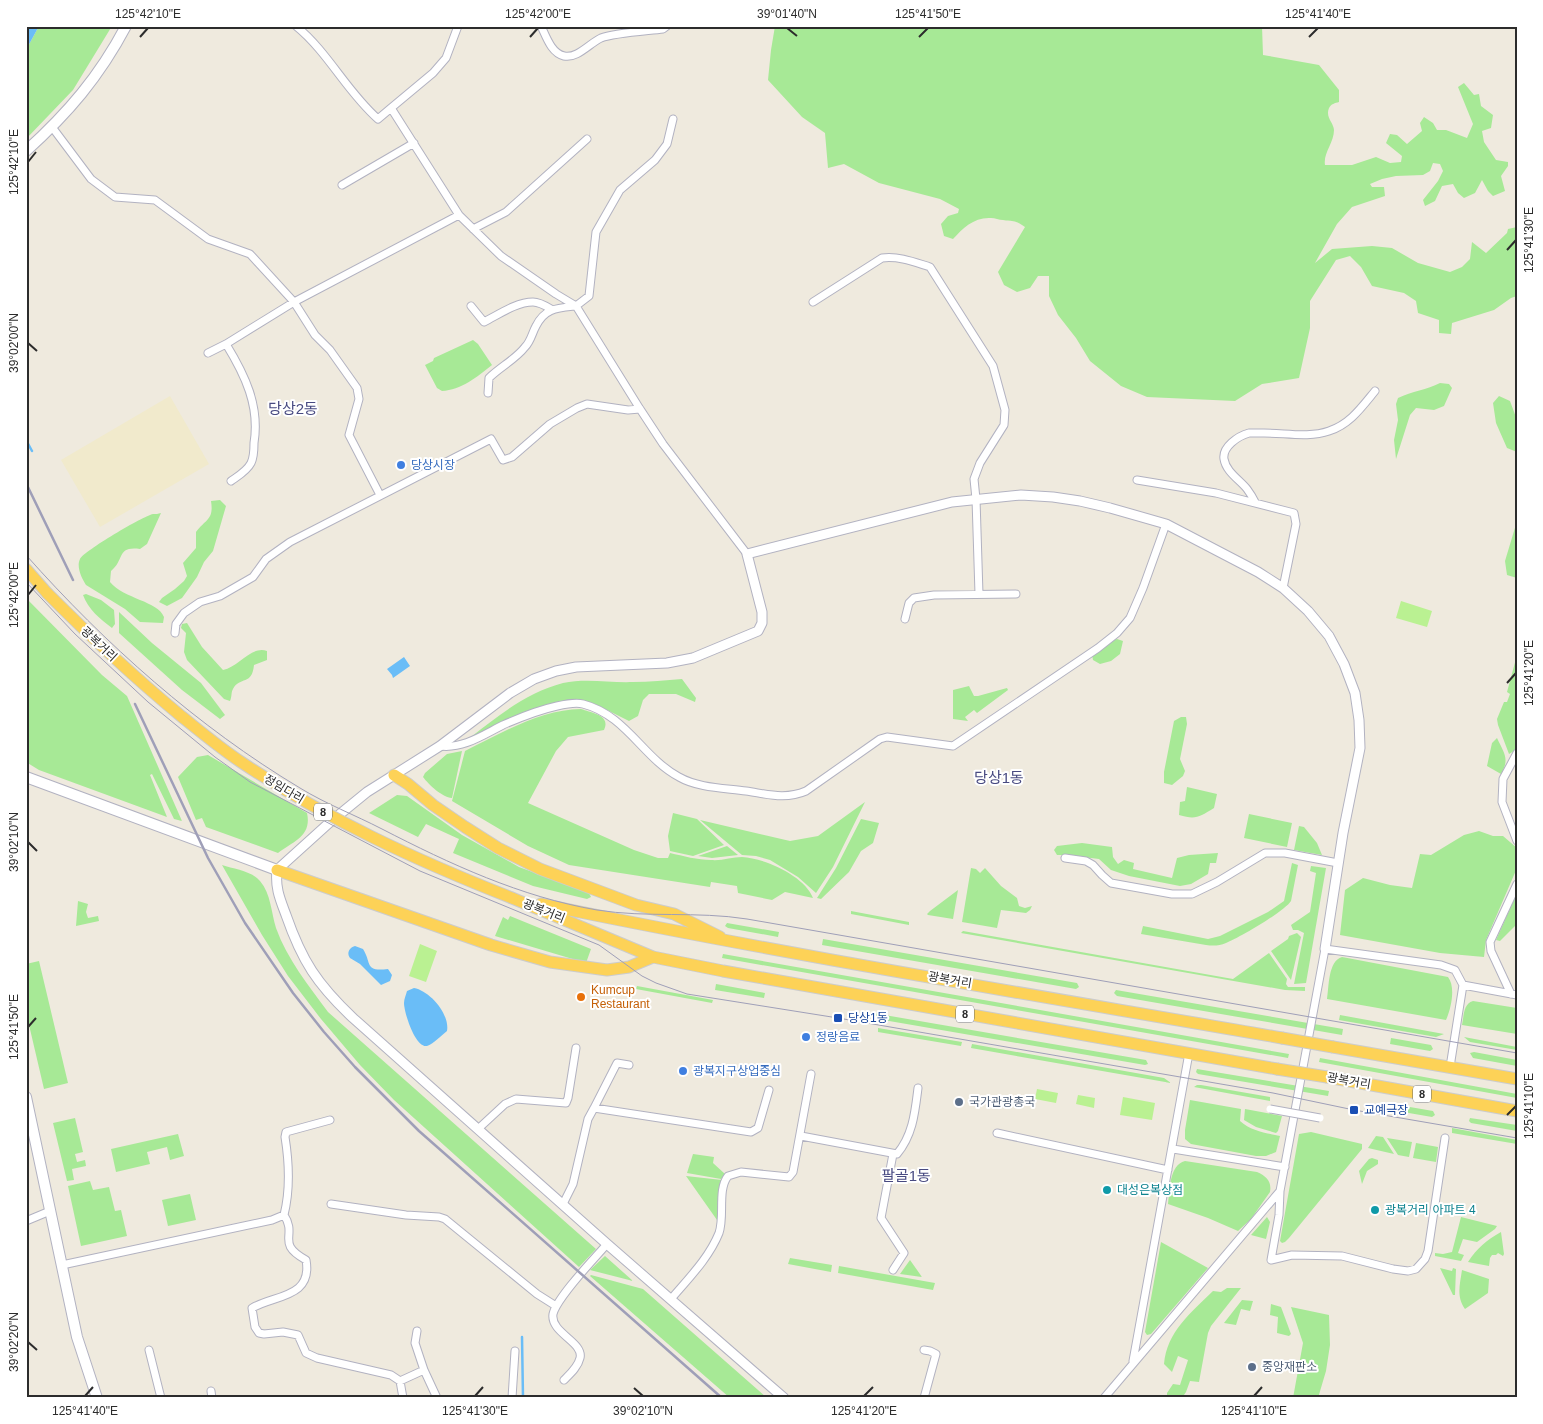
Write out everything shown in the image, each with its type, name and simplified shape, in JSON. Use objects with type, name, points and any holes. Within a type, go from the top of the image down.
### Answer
[{"type":"highway","name":"광복거리","points":[[26,569],[47,593],[153,693]]},
{"type":"highway","name":"정임다리","points":[[153,693],[240,761],[304,801],[424,862],[512,898]]},
{"type":"highway","points":[[394,775],[465,827],[498,848],[540,870],[628,903],[674,914],[728,941]]},
{"type":"highway","points":[[277,870],[491,945],[550,962],[607,970],[629,968],[653,957]]},
{"type":"highway","name":"광복거리","points":[[512,898],[728,941],[1517,1079]]},
{"type":"highway","name":"광복거리","points":[[512,898],[653,957],[732,973],[1517,1111]]},
{"type":"main road","points":[[26,151],[77,100],[101,69],[126,26]]},
{"type":"main road","points":[[26,772],[39,781]]},
{"type":"main road","points":[[26,777],[277,870]]},
{"type":"main road","points":[[26,1097],[76,1337],[97,1398]]},
{"type":"street","points":[[296,26],[333,66],[366,108],[378,118],[433,74],[446,58],[458,26]]},
{"type":"street","points":[[541,26],[551,46],[558,54],[565,57],[575,54],[603,37],[663,29],[667,26]]},
{"type":"street","points":[[391,108],[459,215],[501,256],[576,306],[640,409],[695,487],[747,554],[762,612],[762,622],[758,631],[693,658],[666,664],[576,667],[556,671],[534,679],[510,693],[440,746],[367,792],[277,870],[275,884],[302,954],[315,977],[332,998],[562,1204],[784,1398]]},
{"type":"street","points":[[488,393],[488,378],[498,368],[524,349],[530,342],[536,326],[544,314],[552,309],[576,306],[589,296],[596,232],[620,190],[655,160],[667,144],[673,119]]},
{"type":"street","points":[[52,127],[91,179],[103,189],[115,197],[154,200],[208,240],[250,254],[294,302],[315,335],[330,350],[357,388],[359,399],[349,435],[380,495]]},
{"type":"street","points":[[473,229],[506,212],[588,140]]},
{"type":"street","points":[[342,186],[414,143]]},
{"type":"street","points":[[208,353],[294,302],[459,215]]},
{"type":"street","points":[[813,302],[882,258],[894,256],[930,267],[993,366],[1005,410],[1004,425],[980,463],[974,480],[980,594]]},
{"type":"street","points":[[471,306],[484,322],[501,313],[532,302],[540,303],[552,309]]},
{"type":"street","points":[[226,344],[239,364],[256,412],[252,462],[244,472],[231,481]]},
{"type":"street","points":[[1256,502],[1248,490],[1228,469],[1224,461],[1224,454],[1228,446],[1237,438],[1249,434],[1314,435],[1330,431],[1350,420],[1361,410],[1375,391]]},
{"type":"street","points":[[175,633],[179,618],[190,608],[210,598],[220,596],[253,577],[266,559],[290,542],[490,439],[503,460],[512,456],[550,424],[587,404],[628,410],[640,409]]},
{"type":"street","points":[[1137,480],[1216,493],[1294,513],[1296,524],[1282,588]]},
{"type":"street","points":[[747,554],[952,502],[1021,495],[1053,497],[1110,508],[1166,524],[1258,572],[1282,588],[1308,611],[1328,636],[1344,664],[1355,693],[1360,748],[1280,1191],[1271,1260],[1292,1255],[1342,1256],[1393,1269],[1408,1271],[1416,1269],[1425,1259],[1428,1251],[1445,1138]]},
{"type":"street","points":[[440,746],[450,748],[528,715],[576,702],[606,713],[618,721],[665,768],[680,778],[705,785],[779,796],[793,796],[806,791],[880,739],[887,737],[953,746],[1098,648],[1117,633],[1133,612],[1166,524]]},
{"type":"street","points":[[905,619],[909,603],[914,598],[934,595],[1016,594]]},
{"type":"street","points":[[1517,753],[1503,779],[1502,802],[1517,841]]},
{"type":"street","points":[[1065,858],[1086,861],[1093,865],[1111,883],[1172,894],[1192,894],[1217,882],[1266,853],[1338,863]]},
{"type":"street","points":[[1514,995],[1490,951],[1490,942],[1517,884]]},
{"type":"street","points":[[1325,949],[1441,965],[1455,970],[1463,985],[1450,1067]]},
{"type":"street","points":[[1463,985],[1514,995]]},
{"type":"street","points":[[478,1129],[505,1104],[516,1099],[566,1103],[576,1048]]},
{"type":"street","points":[[1133,1364],[1189,1053]]},
{"type":"street","points":[[562,1204],[574,1184],[588,1119],[617,1063],[629,1065]]},
{"type":"street","points":[[671,1299],[713,1246],[719,1231],[723,1186],[728,1176],[741,1172],[788,1177],[793,1172],[811,1074]]},
{"type":"street","points":[[801,1136],[897,1154],[906,1143],[914,1117],[918,1088]]},
{"type":"street","points":[[594,1108],[751,1132],[758,1128],[769,1090]]},
{"type":"street","points":[[1270,1109],[1320,1118]]},
{"type":"street","points":[[330,1120],[286,1132],[288,1167],[287,1205],[284,1215],[289,1225],[288,1245],[306,1260],[307,1267],[302,1283],[297,1289],[283,1298],[252,1308],[255,1327],[259,1333],[264,1334],[283,1332],[298,1335],[306,1353],[317,1358],[390,1375],[400,1381],[403,1398]]},
{"type":"street","points":[[997,1133],[1168,1170]]},
{"type":"street","points":[[1173,1149],[1285,1167]]},
{"type":"street","points":[[893,1154],[881,1218],[904,1253],[893,1270]]},
{"type":"street","points":[[1104,1398],[1280,1191]]},
{"type":"street","points":[[331,1204],[445,1219],[536,1294],[556,1306]]},
{"type":"street","points":[[26,1221],[50,1211]]},
{"type":"street","points":[[62,1265],[262,1222],[284,1215]]},
{"type":"street","points":[[564,1380],[576,1368],[580,1359],[580,1353],[574,1343],[560,1332],[553,1321],[553,1314],[556,1306],[581,1273],[608,1244]]},
{"type":"street","points":[[417,1331],[414,1342],[436,1398]]},
{"type":"street","points":[[149,1350],[161,1398]]},
{"type":"street","points":[[924,1350],[936,1354],[924,1398]]},
{"type":"street","points":[[512,1398],[515,1352]]},
{"type":"street","points":[[400,1381],[424,1370]]},
{"type":"shaded area","points":[[170,396],[209,464],[100,527],[61,460]]},
{"type":"green space","points":[[39,26],[112,26],[73,90],[26,139],[26,50]]},
{"type":"green space","points":[[775,26],[1262,26],[1263,55],[1319,65],[1339,90],[1339,102],[1331,106],[1328,111],[1334,135],[1326,156],[1325,165],[1352,165],[1376,157],[1390,163],[1401,162],[1402,156],[1386,143],[1390,134],[1397,135],[1407,144],[1422,131],[1420,123],[1424,117],[1433,123],[1437,130],[1446,130],[1467,138],[1473,124],[1458,87],[1464,83],[1474,95],[1479,94],[1481,106],[1493,115],[1491,128],[1482,131],[1484,142],[1496,160],[1508,162],[1508,166],[1501,176],[1505,191],[1493,196],[1482,180],[1475,193],[1464,198],[1458,193],[1453,184],[1442,186],[1435,201],[1425,206],[1423,200],[1438,181],[1443,171],[1440,164],[1433,163],[1430,171],[1423,175],[1396,176],[1382,179],[1370,184],[1372,187],[1384,187],[1385,196],[1352,207],[1337,224],[1315,263],[1332,249],[1372,246],[1392,248],[1418,263],[1450,272],[1462,267],[1470,259],[1472,242],[1486,253],[1507,233],[1508,229],[1517,227],[1517,296],[1494,310],[1452,323],[1451,334],[1439,333],[1439,320],[1418,313],[1416,301],[1404,293],[1372,286],[1361,267],[1350,256],[1336,260],[1310,301],[1310,328],[1299,378],[1262,384],[1235,401],[1147,397],[1121,386],[1090,361],[1076,338],[1058,315],[1049,296],[1049,276],[1038,276],[1030,288],[1017,292],[1004,285],[998,272],[1025,227],[1014,221],[992,218],[979,219],[969,224],[953,239],[944,236],[941,224],[948,216],[958,213],[959,209],[940,199],[879,183],[844,164],[828,168],[825,133],[802,117],[768,80]]},
{"type":"green space","points":[[473,340],[478,344],[492,365],[475,378],[456,388],[442,391],[437,388],[425,365],[433,361],[434,358]]},
{"type":"green space","points":[[1440,383],[1449,384],[1452,388],[1444,406],[1434,410],[1416,408],[1410,415],[1396,459],[1394,440],[1398,420],[1396,404],[1398,398]]},
{"type":"green space","points":[[1499,396],[1510,401],[1517,420],[1517,452],[1507,448],[1496,423],[1493,403]]},
{"type":"green space","points":[[220,500],[226,506],[213,551],[182,598],[167,606],[159,602],[184,581],[187,576],[183,563],[196,548],[196,532],[210,516],[211,501]]},
{"type":"green space","points":[[161,513],[147,544],[140,549],[124,552],[111,571],[110,582],[116,588],[155,607],[164,617],[163,623],[140,622],[125,609],[86,585],[80,573],[79,562],[84,555],[114,534],[147,516]]},
{"type":"green space","points":[[1517,521],[1517,578],[1507,575],[1505,561]]},
{"type":"green space","points":[[86,594],[101,600],[114,610],[115,624],[112,628],[91,609],[83,595]]},
{"type":"green space","points":[[26,598],[102,675],[127,696],[182,821],[174,819],[152,774],[150,775],[167,817],[39,770],[26,762]]},
{"type":"green space","points":[[1401,601],[1432,611],[1427,627],[1396,618]]},
{"type":"green space","points":[[119,612],[152,643],[201,683],[225,715],[220,719],[182,690],[119,633]]},
{"type":"green space","points":[[187,623],[202,647],[223,670],[235,665],[256,651],[267,651],[267,660],[254,665],[251,676],[236,685],[232,690],[230,701],[224,699],[187,660],[184,652],[186,633],[181,628],[182,624]]},
{"type":"green space","points":[[1117,639],[1123,641],[1120,654],[1111,661],[1100,664],[1093,660],[1092,655],[1111,641]]},
{"type":"green space","points":[[1517,655],[1517,746],[1509,754],[1497,719],[1504,702],[1507,702],[1510,694],[1507,692]]},
{"type":"green space","points":[[682,679],[696,698],[695,702],[676,694],[649,694],[643,700],[638,716],[629,721],[595,704],[580,700],[568,700],[521,714],[471,739],[471,737],[514,705],[538,692],[563,683],[580,681],[639,682]]},
{"type":"green space","points":[[969,686],[974,696],[1007,688],[1008,690],[977,713],[974,710],[965,717],[968,721],[953,719],[953,690]]},
{"type":"green space","points":[[581,709],[595,713],[603,718],[605,721],[604,730],[568,737],[556,751],[528,803],[634,850],[658,858],[668,858],[670,853],[706,860],[742,857],[761,861],[783,870],[802,882],[813,898],[785,892],[772,900],[738,893],[737,886],[711,882],[710,887],[569,865],[528,846],[452,801],[465,751],[506,730],[536,718],[566,710]]},
{"type":"green space","points":[[1181,717],[1186,717],[1187,724],[1180,759],[1185,771],[1183,776],[1172,785],[1164,783],[1164,772],[1174,721]]},
{"type":"green space","points":[[1497,738],[1506,760],[1501,774],[1487,766],[1492,743]]},
{"type":"green space","points":[[462,751],[452,798],[448,797],[436,790],[423,777],[425,773],[447,754]]},
{"type":"green space","points":[[208,755],[307,813],[308,821],[304,833],[278,853],[206,827],[202,818],[196,820],[178,777],[197,757]]},
{"type":"green space","points":[[1187,787],[1217,794],[1214,808],[1197,817],[1179,815],[1180,802],[1185,801]]},
{"type":"green space","points":[[397,795],[407,796],[462,835],[519,867],[589,893],[591,897],[587,899],[533,886],[453,853],[459,839],[426,824],[418,837],[369,813]]},
{"type":"green space","points":[[865,802],[833,867],[816,893],[798,877],[770,860],[742,855],[700,820],[790,841],[818,836]]},
{"type":"green space","points":[[673,813],[697,819],[724,845],[693,856],[670,851],[668,836]]},
{"type":"green space","points":[[1249,814],[1292,823],[1287,847],[1244,838]]},
{"type":"green space","points":[[861,819],[879,823],[873,843],[861,851],[849,872],[821,899],[817,898],[836,868]]},
{"type":"green space","points":[[1299,826],[1304,827],[1317,843],[1322,855],[1294,850]]},
{"type":"green space","points":[[1479,831],[1493,836],[1503,836],[1517,848],[1517,868],[1486,940],[1484,957],[1440,953],[1340,935],[1345,890],[1363,878],[1412,888],[1420,854],[1431,855],[1464,835]]},
{"type":"green space","points":[[1082,843],[1112,847],[1113,857],[1118,864],[1124,860],[1134,863],[1133,869],[1172,878],[1177,858],[1189,855],[1218,853],[1216,863],[1210,863],[1208,874],[1191,884],[1180,886],[1129,876],[1111,870],[1099,859],[1057,855],[1054,850],[1057,846]]},
{"type":"green space","points":[[727,846],[738,855],[712,858],[698,856]]},
{"type":"green space","points":[[1292,863],[1298,865],[1291,901],[1271,917],[1232,940],[1221,945],[1211,946],[1141,934],[1143,926],[1208,939],[1220,936],[1268,912],[1284,901]]},
{"type":"green space","points":[[222,865],[248,873],[257,878],[264,886],[276,928],[286,951],[328,1012],[596,1249],[579,1267],[394,1100],[360,1065],[288,976]]},
{"type":"green space","points":[[1311,866],[1326,868],[1306,983],[1294,984],[1304,933],[1293,930],[1291,925],[1310,912],[1316,873],[1310,871]]},
{"type":"green space","points":[[971,868],[976,869],[980,873],[985,868],[1001,886],[1017,898],[1019,906],[1025,908],[1032,906],[1030,910],[1026,913],[1001,910],[997,928],[962,922]]},
{"type":"green space","points":[[958,890],[953,919],[927,914],[930,911]]},
{"type":"green space","points":[[1517,893],[1517,924],[1500,941],[1496,940]]},
{"type":"green space","points":[[78,901],[88,904],[86,912],[88,918],[98,916],[99,921],[76,926]]},
{"type":"green space","points":[[851,911],[909,922],[909,925],[851,914]]},
{"type":"green space","points":[[510,916],[591,949],[586,963],[495,936],[503,917],[508,920]]},
{"type":"green space","points":[[727,923],[779,932],[778,937],[728,928],[725,926]]},
{"type":"green space","points":[[963,931],[1233,979],[1269,953],[1287,979],[1286,984],[1288,987],[1305,987],[1305,991],[1285,990],[961,933]]},
{"type":"green space","points":[[1297,933],[1301,937],[1291,980],[1271,951],[1288,939],[1289,936]]},
{"type":"green space","points":[[823,939],[1077,983],[1079,987],[1076,989],[822,945]]},
{"type":"green space","points":[[420,944],[437,951],[426,982],[409,976]]},
{"type":"green space","points":[[723,954],[1289,1054],[1288,1058],[722,958]]},
{"type":"green space","points":[[1342,957],[1448,977],[1452,986],[1452,992],[1450,1010],[1446,1020],[1327,999],[1332,969],[1337,959]]},
{"type":"green space","points":[[39,961],[68,1083],[44,1089],[26,1012],[26,964]]},
{"type":"green space","points":[[716,984],[765,993],[764,998],[715,990]]},
{"type":"green space","points":[[637,986],[713,1000],[712,1003],[636,989]]},
{"type":"green space","points":[[1116,990],[1343,1029],[1342,1035],[1117,996],[1114,993]]},
{"type":"green space","points":[[1473,1001],[1517,1008],[1517,1034],[1462,1025],[1467,1005]]},
{"type":"green space","points":[[867,1012],[1146,1060],[1148,1064],[866,1017]]},
{"type":"green space","points":[[1340,1015],[1444,1034],[1436,1037],[1339,1020]]},
{"type":"green space","points":[[878,1028],[962,1042],[961,1046],[878,1032]]},
{"type":"green space","points":[[1464,1037],[1517,1047],[1517,1050],[1470,1042]]},
{"type":"green space","points":[[1391,1038],[1431,1045],[1433,1049],[1430,1051],[1390,1044]]},
{"type":"green space","points":[[972,1044],[1164,1078],[1171,1083],[971,1048]]},
{"type":"green space","points":[[1474,1052],[1517,1060],[1517,1066],[1473,1058],[1470,1053]]},
{"type":"green space","points":[[1320,1058],[1517,1094],[1517,1098],[1319,1062]]},
{"type":"green space","points":[[1197,1069],[1329,1091],[1328,1096],[1198,1074],[1196,1072]]},
{"type":"green space","points":[[1197,1085],[1270,1097],[1270,1101],[1194,1087]]},
{"type":"green space","points":[[1037,1089],[1058,1093],[1056,1103],[1035,1099]]},
{"type":"green space","points":[[1078,1095],[1095,1098],[1094,1108],[1076,1104]]},
{"type":"green space","points":[[1123,1097],[1155,1103],[1152,1120],[1120,1115]]},
{"type":"green space","points":[[1190,1100],[1241,1109],[1240,1121],[1244,1124],[1259,1131],[1280,1136],[1276,1152],[1266,1156],[1256,1156],[1191,1144],[1185,1139]]},
{"type":"green space","points":[[1381,1102],[1433,1111],[1435,1115],[1432,1117],[1380,1108]]},
{"type":"green space","points":[[1245,1109],[1282,1116],[1278,1131],[1276,1133],[1256,1127],[1244,1120]]},
{"type":"green space","points":[[75,1118],[83,1152],[75,1154],[77,1162],[85,1160],[86,1166],[72,1169],[74,1180],[67,1181],[53,1123]]},
{"type":"green space","points":[[1470,1118],[1517,1125],[1517,1131],[1471,1123],[1469,1121]]},
{"type":"green space","points":[[1452,1128],[1517,1140],[1517,1144],[1452,1133]]},
{"type":"green space","points":[[1311,1132],[1362,1144],[1362,1149],[1289,1238],[1282,1243],[1280,1241],[1299,1134]]},
{"type":"green space","points":[[178,1134],[184,1156],[170,1160],[167,1147],[147,1152],[150,1164],[116,1172],[111,1149]]},
{"type":"green space","points":[[1376,1136],[1383,1137],[1394,1154],[1368,1148]]},
{"type":"green space","points":[[1387,1138],[1412,1142],[1409,1157],[1398,1155]]},
{"type":"green space","points":[[1416,1143],[1438,1147],[1436,1162],[1413,1158]]},
{"type":"green space","points":[[693,1154],[714,1157],[713,1163],[725,1174],[721,1179],[687,1173]]},
{"type":"green space","points":[[1372,1158],[1378,1160],[1378,1164],[1367,1171],[1362,1184],[1359,1171]]},
{"type":"green space","points":[[1185,1161],[1257,1172],[1268,1179],[1270,1192],[1251,1219],[1238,1231],[1168,1204],[1173,1173],[1180,1163]]},
{"type":"green space","points":[[686,1176],[722,1180],[717,1220]]},
{"type":"green space","points":[[90,1181],[93,1190],[109,1187],[115,1211],[121,1210],[127,1236],[81,1246],[68,1186]]},
{"type":"green space","points":[[190,1194],[196,1220],[168,1226],[162,1200]]},
{"type":"green space","points":[[1267,1217],[1270,1222],[1266,1239],[1251,1235]]},
{"type":"green space","points":[[1461,1217],[1497,1226],[1477,1242],[1463,1239],[1458,1253],[1464,1255],[1461,1261],[1435,1256],[1435,1253],[1452,1252]]},
{"type":"green space","points":[[1501,1232],[1503,1256],[1498,1253],[1492,1255],[1489,1266],[1468,1262],[1483,1245]]},
{"type":"green space","points":[[1161,1242],[1208,1268],[1151,1334],[1147,1335],[1145,1332]]},
{"type":"green space","points":[[605,1256],[633,1281],[590,1270]]},
{"type":"green space","points":[[790,1258],[832,1265],[831,1272],[788,1264]]},
{"type":"green space","points":[[910,1260],[922,1277],[900,1274]]},
{"type":"green space","points":[[839,1266],[935,1283],[933,1290],[838,1273]]},
{"type":"green space","points":[[1440,1268],[1452,1271],[1453,1268],[1456,1269],[1455,1295],[1453,1295]]},
{"type":"green space","points":[[1462,1270],[1489,1279],[1488,1293],[1465,1309],[1460,1300]]},
{"type":"green space","points":[[591,1275],[643,1289],[767,1398],[730,1398]]},
{"type":"green space","points":[[1227,1288],[1241,1288],[1211,1326],[1199,1382],[1190,1381],[1182,1398],[1167,1398],[1167,1393],[1173,1384],[1180,1385],[1188,1360],[1178,1356],[1172,1372],[1164,1364],[1166,1352],[1175,1332],[1181,1323],[1213,1291],[1221,1292]]},
{"type":"green space","points":[[1242,1300],[1253,1301],[1250,1311],[1241,1309],[1236,1325],[1224,1323]]},
{"type":"green space","points":[[1271,1304],[1281,1307],[1291,1334],[1289,1336],[1277,1333],[1278,1317],[1270,1315]]},
{"type":"green space","points":[[1291,1307],[1329,1315],[1330,1345],[1326,1371],[1318,1398],[1293,1398],[1303,1343]]},
{"type":"water","points":[[26,26],[39,26],[26,50]]},
{"type":"water","points":[[404,657],[410,666],[393,678],[387,669]]},
{"type":"water","points":[[355,946],[363,949],[372,968],[388,969],[392,975],[390,981],[381,985],[360,964],[350,958],[349,950]]},
{"type":"water","points":[[414,988],[432,998],[438,1004],[447,1024],[447,1031],[427,1046],[423,1045],[414,1036],[404,1008],[407,991]]},
{"type":"waterway","points":[[26,440],[32,451]]},
{"type":"waterway","points":[[522,1337],[523,1398]]},
{"type":"tram line","points":[[26,555],[88,620],[154,682],[189,711],[262,764],[310,794],[330,804],[460,867],[514,888],[541,897],[597,910],[634,914],[709,915],[747,919],[1517,1053]]},
{"type":"tram line","points":[[26,582],[75,634],[148,702],[215,757],[250,782],[420,871],[599,945],[642,976],[656,983],[687,994],[1273,1093],[1354,1110],[1517,1138]]},
{"type":"railway","points":[[26,483],[73,580]]},
{"type":"railway","points":[[135,704],[208,858],[245,923],[293,993],[324,1032],[355,1067],[419,1131],[722,1398]]},
{"type":"place","name":"당상시장","points":[[401,465]]},
{"type":"place","name":"Kumcup Restaurant","points":[[581,997]]},
{"type":"place","name":"당상1동","points":[[838,1018]]},
{"type":"place","name":"정랑음료","points":[[806,1037]]},
{"type":"place","name":"광복지구상업중심","points":[[683,1071]]},
{"type":"place","name":"국가관광총국","points":[[959,1102]]},
{"type":"place","name":"교예극장","points":[[1354,1110]]},
{"type":"place","name":"대성은복상점","points":[[1107,1190]]},
{"type":"place","name":"광복거리 아파트 4","points":[[1375,1210]]},
{"type":"place","name":"중앙재판소","points":[[1252,1367]]},
{"type":"district","name":"당상2동","points":[[293,408]]},
{"type":"district","name":"당상1동","points":[[999,777]]},
{"type":"district","name":"팔골1동","points":[[906,1175]]}]
